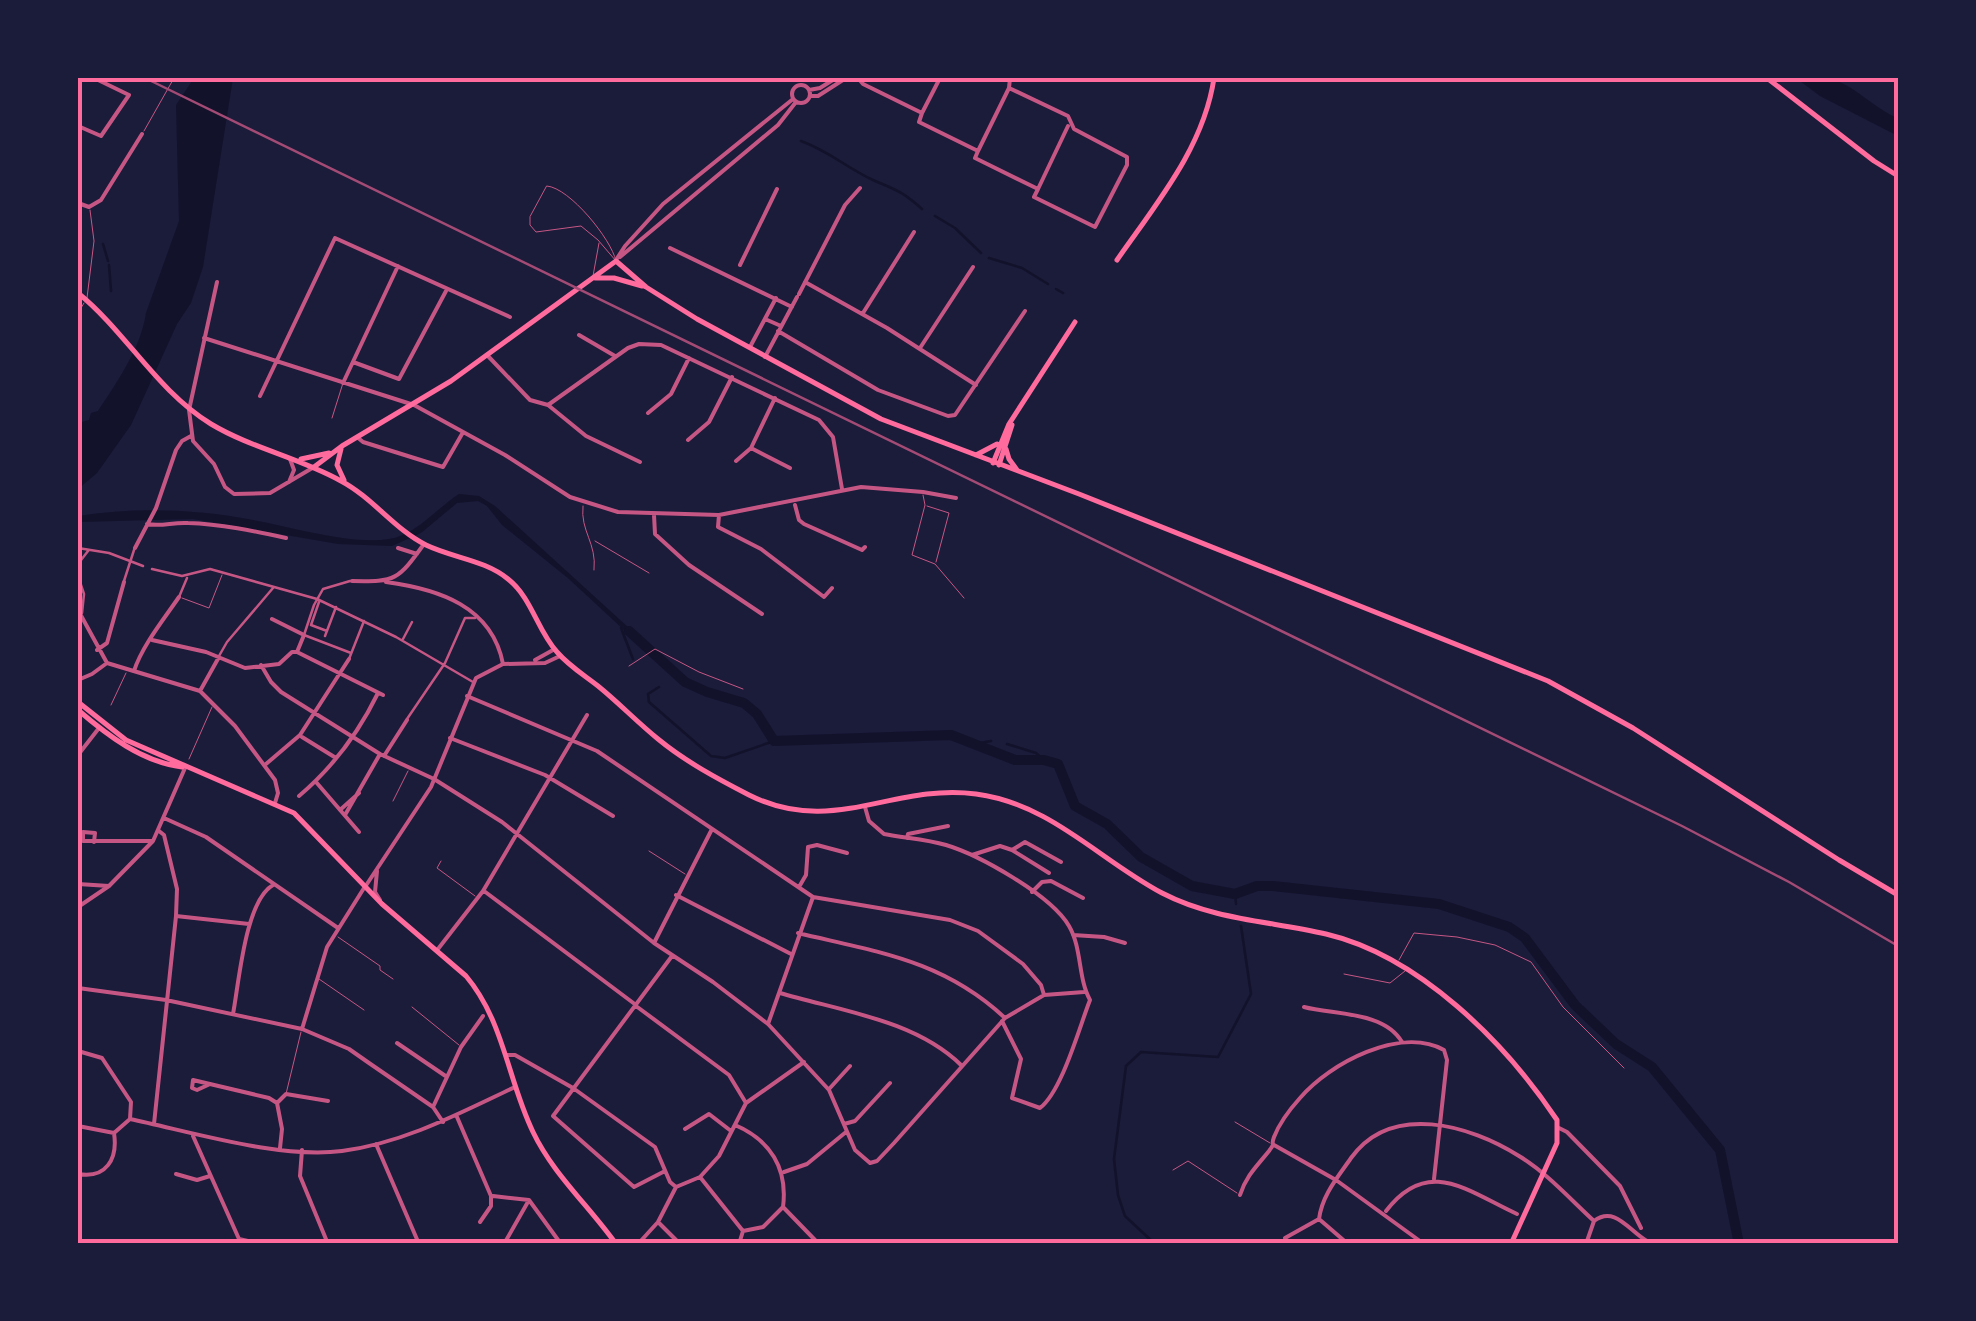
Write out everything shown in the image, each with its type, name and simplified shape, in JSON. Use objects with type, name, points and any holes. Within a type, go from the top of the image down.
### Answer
[{"type":"main road","points":[[1117,260],[1186,159],[1206,113],[1214,78]]},
{"type":"main road","points":[[1766,78],[1898,176]]},
{"type":"main road","points":[[314,467],[342,446],[414,405],[616,261],[646,287],[881,419],[1548,681],[1634,728],[1898,895]]},
{"type":"main road","points":[[592,278],[614,278],[646,287]]},
{"type":"main road","points":[[78,293],[196,414],[222,430],[345,483],[424,544],[486,566],[511,581],[560,656],[686,760],[755,797],[782,808],[811,813],[941,792],[998,798],[1049,818],[1140,880],[1189,905],[1242,921],[1323,934],[1357,944],[1407,968],[1443,994],[1495,1046],[1548,1106],[1559,1128],[1557,1143],[1511,1244]]},
{"type":"main road","points":[[996,464],[1014,416],[1075,322]]},
{"type":"main road","points":[[973,456],[1003,444]]},
{"type":"main road","points":[[1003,444],[1019,472]]},
{"type":"main road","points":[[342,446],[337,465],[345,483]]},
{"type":"main road","points":[[298,460],[332,453]]},
{"type":"main road","points":[[78,706],[100,726],[126,740],[276,803],[311,827],[382,904],[438,949],[477,989],[539,1144],[616,1244]]},
{"type":"street","points":[[78,126],[101,136],[129,95],[94,78]]},
{"type":"street","points":[[797,78],[799,85],[818,96],[833,82],[846,78]]},
{"type":"street","points":[[858,78],[862,84],[922,113]]},
{"type":"street","points":[[940,78],[919,122],[978,151]]},
{"type":"street","points":[[1010,78],[1010,88],[975,158],[1038,190]]},
{"type":"street","points":[[616,261],[778,124],[794,101],[793,89],[799,85]]},
{"type":"street","points":[[1010,88],[1068,116],[1069,124],[1034,198],[1095,228],[1128,159],[1069,124]]},
{"type":"street","points":[[616,261],[663,204],[794,101],[805,103],[809,93]]},
{"type":"street","points":[[78,203],[90,207],[101,200],[142,134]]},
{"type":"street","points":[[765,357],[845,205],[860,188]]},
{"type":"street","points":[[735,277],[777,189]]},
{"type":"street","points":[[862,314],[914,232]]},
{"type":"street","points":[[260,396],[335,238],[510,317]]},
{"type":"street","points":[[670,248],[792,307]]},
{"type":"street","points":[[343,383],[398,266]]},
{"type":"street","points":[[920,348],[973,267]]},
{"type":"street","points":[[217,282],[189,410],[191,436],[210,458],[229,492],[261,494],[287,485],[314,467]]},
{"type":"street","points":[[805,282],[920,348],[976,386]]},
{"type":"street","points":[[353,362],[399,379],[447,289]]},
{"type":"street","points":[[750,348],[776,298]]},
{"type":"street","points":[[765,319],[878,390],[948,416],[958,412],[1025,312]]},
{"type":"street","points":[[579,335],[615,356]]},
{"type":"street","points":[[204,338],[414,405],[583,502],[618,512],[719,515],[795,503],[842,489],[923,492],[956,498]]},
{"type":"street","points":[[548,405],[628,348],[662,345],[808,414],[828,428],[836,445],[842,489]]},
{"type":"street","points":[[487,355],[530,400],[548,405],[586,436],[640,462]]},
{"type":"street","points":[[648,412],[671,394],[688,358]]},
{"type":"street","points":[[688,440],[709,422],[732,377]]},
{"type":"street","points":[[736,461],[751,448],[775,398]]},
{"type":"street","points":[[358,437],[363,442],[443,467],[463,433]]},
{"type":"street","points":[[97,650],[108,643],[135,548],[156,508],[176,450],[191,436]]},
{"type":"street","points":[[751,448],[790,468]]},
{"type":"street","points":[[287,455],[294,469],[287,485]]},
{"type":"street","points":[[795,503],[799,520],[804,524],[862,550],[865,547]]},
{"type":"street","points":[[654,515],[655,534],[689,564],[762,614]]},
{"type":"street","points":[[719,515],[718,527],[761,549],[824,597],[832,588]]},
{"type":"street","points":[[148,522],[207,524],[286,538]]},
{"type":"street","points":[[386,582],[424,544]]},
{"type":"street","points":[[78,548],[142,566]]},
{"type":"street","points":[[398,548],[417,554]]},
{"type":"street","points":[[78,564],[88,550]]},
{"type":"street","points":[[152,569],[188,576],[210,569],[318,600],[402,640],[473,682]]},
{"type":"street","points":[[130,671],[179,597],[188,576]]},
{"type":"street","points":[[78,577],[84,594],[80,612],[106,663],[200,691],[216,704],[264,765],[278,789],[276,803]]},
{"type":"street","points":[[298,652],[323,590],[342,582],[386,582],[420,588],[472,609],[497,647],[502,664]]},
{"type":"street","points":[[200,691],[227,642],[273,588]]},
{"type":"street","points":[[318,600],[311,625],[327,631]]},
{"type":"street","points":[[334,614],[324,638],[336,607]]},
{"type":"street","points":[[346,816],[448,658],[465,618],[479,616]]},
{"type":"street","points":[[272,620],[350,656]]},
{"type":"street","points":[[264,765],[300,736],[342,674],[364,620]]},
{"type":"street","points":[[402,640],[412,622]]},
{"type":"street","points":[[152,640],[237,666],[284,662],[292,652],[298,652],[381,694],[336,758],[300,796]]},
{"type":"street","points":[[531,662],[554,650]]},
{"type":"street","points":[[302,1029],[326,946],[434,779],[473,682],[502,664],[545,663],[560,656]]},
{"type":"street","points":[[80,679],[106,663]]},
{"type":"street","points":[[261,664],[275,686],[382,755],[434,779],[518,835],[654,943],[768,1024],[829,1090],[855,1150],[873,1164],[1003,1019],[1044,996],[1084,992]]},
{"type":"street","points":[[467,696],[575,739],[813,897],[950,920],[978,931],[1023,964],[1041,985],[1044,996]]},
{"type":"street","points":[[438,949],[483,891],[588,715]]},
{"type":"street","points":[[78,755],[100,726]]},
{"type":"street","points":[[300,736],[336,758]]},
{"type":"street","points":[[450,738],[552,778],[613,816]]},
{"type":"street","points":[[78,907],[109,886],[153,842],[185,768]]},
{"type":"street","points":[[316,782],[359,832]]},
{"type":"street","points":[[340,810],[359,793]]},
{"type":"street","points":[[798,933],[930,968],[957,980],[1003,1019],[1022,1058],[1012,1098],[1034,1107],[1046,1103],[1090,1000],[1084,992],[1073,935],[1056,911],[1032,892],[944,844],[875,829],[865,807]]},
{"type":"street","points":[[164,818],[206,837],[338,928]]},
{"type":"street","points":[[907,838],[908,834],[948,826]]},
{"type":"street","points":[[654,943],[712,828]]},
{"type":"street","points":[[154,1124],[177,889],[164,834],[158,831]]},
{"type":"street","points":[[94,842],[153,842]]},
{"type":"street","points":[[1012,850],[1025,842],[1061,862]]},
{"type":"street","points":[[799,887],[806,875],[808,847],[817,845],[847,853]]},
{"type":"street","points":[[972,856],[974,852],[1000,846],[1048,873]]},
{"type":"street","points":[[377,871],[376,892],[382,904]]},
{"type":"street","points":[[1032,892],[1042,882],[1051,881],[1083,898]]},
{"type":"street","points":[[78,884],[109,886]]},
{"type":"street","points":[[233,1014],[250,924],[267,887],[273,885]]},
{"type":"street","points":[[483,891],[729,1075],[746,1102]]},
{"type":"street","points":[[676,896],[791,954]]},
{"type":"street","points":[[768,1024],[813,897]]},
{"type":"street","points":[[176,916],[250,924]]},
{"type":"street","points":[[1073,935],[1104,937],[1125,944]]},
{"type":"street","points":[[665,1171],[634,1188],[553,1116],[672,956]]},
{"type":"street","points":[[78,988],[166,1000],[302,1029],[348,1049],[433,1107],[443,1122]]},
{"type":"street","points":[[780,993],[909,1031],[933,1041],[961,1066]]},
{"type":"street","points":[[1304,1008],[1375,1022],[1391,1029],[1402,1042]]},
{"type":"street","points":[[433,1107],[461,1047],[484,1016]]},
{"type":"street","points":[[1240,1195],[1251,1170],[1273,1144],[1300,1098],[1326,1075],[1402,1042],[1434,1044],[1444,1050],[1447,1060],[1434,1178]]},
{"type":"street","points":[[397,1043],[447,1077]]},
{"type":"street","points":[[78,1051],[102,1058],[130,1102],[130,1120]]},
{"type":"street","points":[[506,1055],[515,1055],[573,1088],[655,1148],[676,1187]]},
{"type":"street","points":[[638,1244],[658,1222],[676,1187],[700,1177],[719,1156],[746,1102],[804,1062]]},
{"type":"street","points":[[829,1090],[850,1066]]},
{"type":"street","points":[[844,1124],[854,1122],[890,1082]]},
{"type":"street","points":[[210,1084],[277,1103],[282,1130],[280,1148]]},
{"type":"street","points":[[78,1174],[96,1175],[105,1170],[111,1163],[114,1133],[130,1120],[280,1148],[339,1152],[443,1122],[515,1087]]},
{"type":"street","points":[[277,1103],[286,1094],[328,1102]]},
{"type":"street","points":[[684,1129],[709,1114],[732,1132]]},
{"type":"street","points":[[456,1117],[491,1196],[480,1222]]},
{"type":"street","points":[[1285,1238],[1319,1218],[1325,1196],[1357,1150],[1386,1131],[1417,1122],[1442,1125],[1494,1143],[1543,1173],[1594,1221]]},
{"type":"street","points":[[735,1124],[756,1134],[784,1173],[783,1207],[763,1227],[743,1231]]},
{"type":"street","points":[[78,1126],[114,1133]]},
{"type":"street","points":[[1559,1128],[1620,1186],[1640,1228]]},
{"type":"street","points":[[784,1173],[807,1164],[846,1132]]},
{"type":"street","points":[[192,1134],[238,1241],[261,1244]]},
{"type":"street","points":[[376,1144],[419,1244]]},
{"type":"street","points":[[1273,1144],[1385,1212],[1424,1244]]},
{"type":"street","points":[[302,1150],[300,1176],[328,1244]]},
{"type":"street","points":[[176,1174],[197,1180],[210,1176]]},
{"type":"street","points":[[700,1177],[743,1231]]},
{"type":"street","points":[[1385,1212],[1400,1192],[1434,1178],[1517,1214]]},
{"type":"street","points":[[491,1196],[529,1200],[561,1244]]},
{"type":"street","points":[[504,1244],[529,1200]]},
{"type":"street","points":[[783,1207],[815,1240]]},
{"type":"street","points":[[1586,1244],[1594,1221],[1603,1215],[1612,1215],[1646,1242],[1660,1244]]},
{"type":"street","points":[[1319,1218],[1348,1244]]},
{"type":"street","points":[[658,1222],[680,1244]]},
{"type":"street","points":[[739,1244],[743,1231]]},
{"type":"lane","points":[[142,134],[174,78]]},
{"type":"lane","points":[[547,186],[558,187],[612,247],[616,261],[581,226],[536,232],[530,218],[547,186]]},
{"type":"lane","points":[[78,313],[90,287],[94,241],[90,207]]},
{"type":"lane","points":[[592,278],[598,240]]},
{"type":"lane","points":[[332,418],[343,383]]},
{"type":"lane","points":[[923,492],[924,505],[912,555],[935,564],[964,598]]},
{"type":"lane","points":[[583,502],[584,527],[596,550],[594,570]]},
{"type":"lane","points":[[924,505],[949,513],[935,564]]},
{"type":"lane","points":[[592,540],[650,573]]},
{"type":"lane","points":[[179,597],[209,608],[223,572]]},
{"type":"lane","points":[[628,666],[655,649],[743,689]]},
{"type":"lane","points":[[110,705],[130,671]]},
{"type":"lane","points":[[189,759],[208,711],[216,704]]},
{"type":"lane","points":[[393,801],[410,768]]},
{"type":"lane","points":[[650,851],[688,876]]},
{"type":"lane","points":[[442,860],[436,868],[478,898]]},
{"type":"lane","points":[[1398,963],[1414,934],[1457,937],[1512,952],[1530,962],[1563,1007],[1624,1068]]},
{"type":"lane","points":[[338,937],[393,979]]},
{"type":"lane","points":[[1344,974],[1390,983],[1407,968]]},
{"type":"lane","points":[[316,977],[364,1010]]},
{"type":"lane","points":[[412,1007],[461,1047]]},
{"type":"lane","points":[[286,1094],[302,1029]]},
{"type":"lane","points":[[1236,1122],[1273,1144]]},
{"type":"lane","points":[[1173,1170],[1188,1160],[1240,1195]]},
{"type":"lane","points":[[1640,1228],[1646,1242]]},
{"type":"lane","points":[[1279,1244],[1285,1238]]},
{"type":"lane","points":[[1567,1241],[1573,1244]]},
{"type":"shaded area","points":[[1824,77],[1847,86],[1898,118],[1898,136],[1820,96],[1796,78]]},
{"type":"shaded area","points":[[194,78],[233,78],[203,267],[191,303],[177,324],[131,425],[97,473],[78,489],[78,423],[89,420],[91,413],[98,411],[134,352],[179,221],[176,105]]},
{"type":"shaded area","points":[[459,494],[479,496],[495,506],[641,639],[637,642],[478,501],[457,503],[421,533],[392,546],[338,544],[193,519],[78,522],[78,516],[100,513],[188,512],[231,516],[339,537],[389,539],[408,532]]},
{"type":"waterway","points":[[801,141],[899,192],[922,209]]},
{"type":"waterway","points":[[935,216],[955,228],[981,253]]},
{"type":"waterway","points":[[103,244],[108,261]]},
{"type":"waterway","points":[[989,258],[1022,268],[1048,284]]},
{"type":"waterway","points":[[109,265],[111,291]]},
{"type":"waterway","points":[[1056,289],[1063,293]]},
{"type":"waterway","points":[[621,628],[633,659]]},
{"type":"waterway","points":[[629,631],[685,682],[744,703],[757,714],[774,741],[951,735],[1015,760],[1058,764],[1075,806],[1107,824],[1141,857],[1192,886],[1235,894],[1257,886],[1273,886],[1439,904],[1509,927],[1525,938],[1575,1005],[1616,1044],[1652,1067],[1720,1150],[1739,1244]]},
{"type":"waterway","points":[[659,687],[648,694],[649,702],[711,756],[725,758],[774,741]]},
{"type":"waterway","points":[[975,744],[991,741]]},
{"type":"waterway","points":[[1007,744],[1036,753],[1044,760]]},
{"type":"waterway","points":[[1235,894],[1236,904]]},
{"type":"waterway","points":[[1155,1244],[1125,1216],[1118,1195],[1114,1159],[1126,1066],[1141,1052],[1218,1057],[1251,994],[1241,926]]},
{"type":"railway","points":[[145,78],[1682,826],[1789,882],[1898,946]]}]
